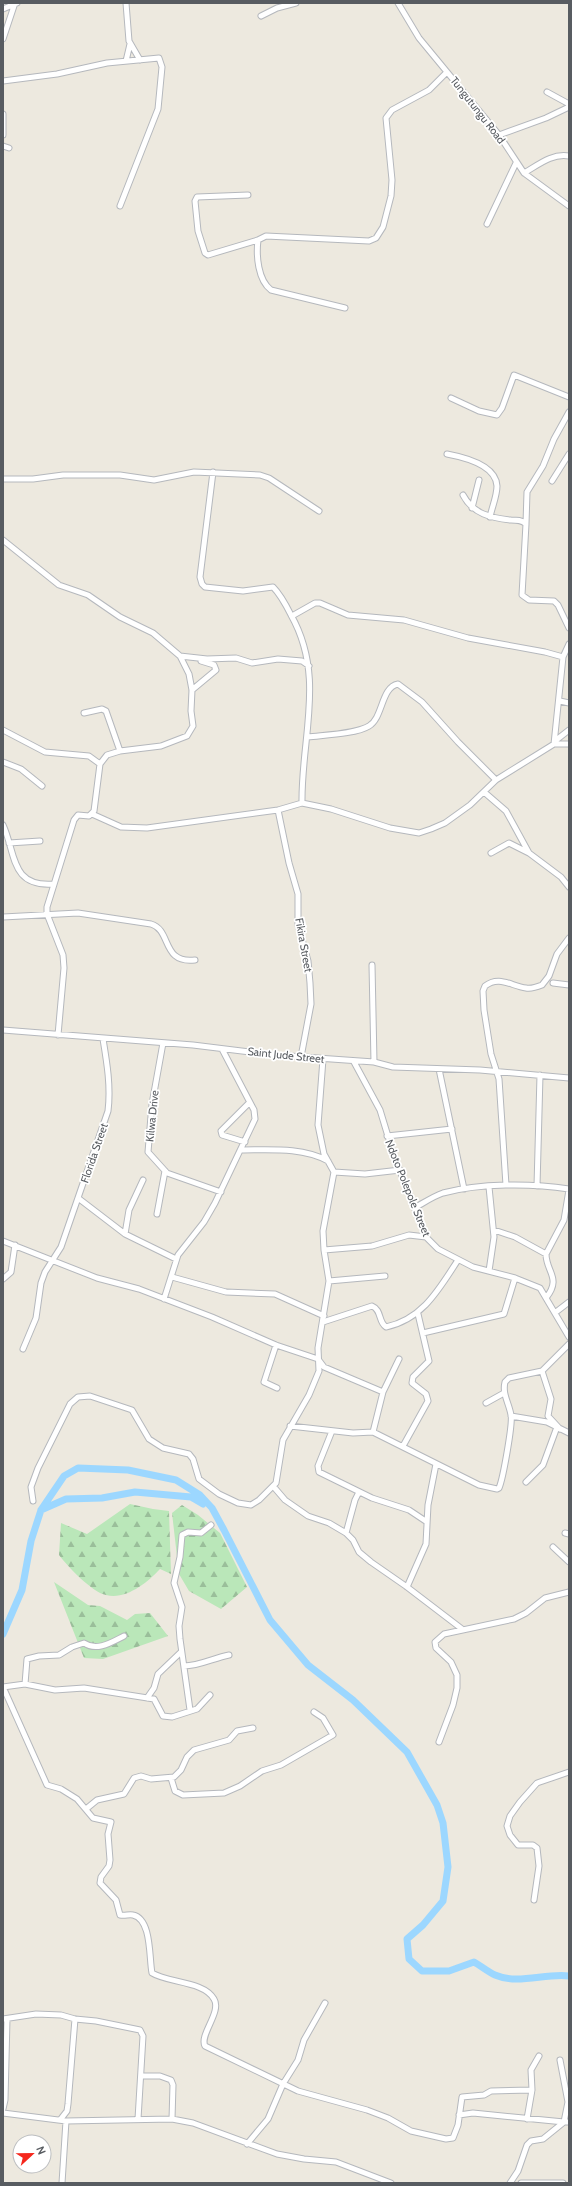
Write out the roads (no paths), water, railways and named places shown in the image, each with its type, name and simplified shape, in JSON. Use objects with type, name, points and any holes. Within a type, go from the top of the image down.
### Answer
[{"type":"street","points":[[3,9],[15,3]]},
{"type":"street","points":[[3,40],[15,3]]},
{"type":"street","points":[[126,3],[130,43],[130,50],[126,61]]},
{"type":"street","points":[[260,16],[277,8],[296,3]]},
{"type":"street","name":"Tungutungu Road","points":[[398,3],[419,38],[499,135],[524,173],[569,206]]},
{"type":"street","points":[[130,43],[140,60]]},
{"type":"street","points":[[3,81],[57,74],[91,66],[159,58],[162,62],[158,109],[120,206]]},
{"type":"street","points":[[248,195],[197,197],[195,201],[199,236],[202,249],[208,254],[258,240],[266,236],[369,241],[376,238],[383,227],[391,196],[392,175],[386,118],[392,110],[429,90],[447,72]]},
{"type":"street","points":[[499,135],[546,118],[569,106],[547,92]]},
{"type":"street","points":[[3,114],[3,135]]},
{"type":"street","points":[[524,173],[548,159],[556,156],[569,156]]},
{"type":"street","points":[[487,224],[516,163]]},
{"type":"street","points":[[258,240],[257,247],[260,277],[265,285],[271,290],[345,308]]},
{"type":"street","points":[[451,398],[479,411],[497,415],[502,408],[514,375],[569,397]]},
{"type":"street","points":[[569,412],[552,444],[543,466],[527,492],[522,595],[529,600],[554,601],[558,605],[569,628]]},
{"type":"street","points":[[448,454],[479,464],[493,476],[497,486],[490,517]]},
{"type":"street","points":[[552,481],[569,454]]},
{"type":"street","points":[[3,479],[33,479],[63,475],[120,475],[154,480],[194,472],[213,472],[269,478],[319,511]]},
{"type":"street","points":[[213,472],[200,577],[202,584],[205,586],[243,591],[273,587],[278,592],[302,635],[309,666],[310,705],[308,737],[302,772],[302,803]]},
{"type":"street","points":[[472,508],[479,480]]},
{"type":"street","points":[[463,495],[472,508],[490,517],[520,520],[526,524]]},
{"type":"street","points":[[3,540],[38,566],[48,578],[59,585],[88,595],[120,617],[153,633],[180,656],[189,674],[192,690],[193,726],[187,736],[162,746],[120,751],[107,756],[100,764],[96,801],[92,814]]},
{"type":"street","points":[[292,616],[315,603],[320,603],[348,615],[400,620],[468,638],[544,652],[563,658]]},
{"type":"street","points":[[555,743],[563,658],[569,644]]},
{"type":"street","points":[[180,656],[214,665],[216,670],[192,690]]},
{"type":"street","points":[[196,659],[236,658],[255,663],[278,659],[302,662],[309,666]]},
{"type":"street","points":[[308,737],[354,731],[369,726],[377,717],[388,691],[393,685],[398,684],[422,702],[458,742],[496,780]]},
{"type":"street","points":[[560,701],[569,703]]},
{"type":"street","points":[[84,713],[102,709],[106,711],[120,751]]},
{"type":"street","points":[[3,730],[44,752],[89,756],[100,764]]},
{"type":"street","points":[[58,1035],[64,968],[63,955],[47,914],[48,899],[76,817],[92,814],[121,827],[148,828],[278,810],[302,803],[331,809],[390,828],[419,833],[431,830],[445,823],[484,792],[496,780],[555,743],[569,730]]},
{"type":"street","points":[[555,743],[569,744]]},
{"type":"street","points":[[3,762],[20,769],[42,786]]},
{"type":"street","points":[[484,792],[506,811],[529,853]]},
{"type":"street","name":"Fikira Street","points":[[278,810],[289,863],[298,894],[298,925],[308,961],[311,994],[301,1057]]},
{"type":"street","points":[[3,825],[13,860],[19,872],[28,880],[42,884],[53,884]]},
{"type":"street","points":[[9,843],[40,842]]},
{"type":"street","points":[[491,853],[509,843],[529,853],[561,877],[569,887]]},
{"type":"street","points":[[3,917],[78,913],[157,925],[172,953],[177,959],[185,962],[195,960]]},
{"type":"street","points":[[506,1185],[498,1072],[491,1054],[484,1010],[483,991],[485,986],[496,981],[503,981],[526,988],[542,985],[549,976],[557,954],[569,938]]},
{"type":"street","points":[[372,965],[374,1062]]},
{"type":"street","points":[[553,983],[569,985]]},
{"type":"street","name":"Saint Jude Street","points":[[3,1030],[163,1043],[354,1062],[374,1062],[393,1067],[498,1072],[569,1078]]},
{"type":"street","name":"Florida Street","points":[[23,1349],[36,1318],[41,1283],[51,1261],[61,1247],[96,1142],[108,1111],[109,1076],[103,1039]]},
{"type":"street","name":"Kilwa Drive","points":[[163,1043],[155,1083],[148,1148],[149,1155],[165,1172],[221,1192]]},
{"type":"street","points":[[164,1300],[172,1277],[176,1259],[182,1249],[204,1222],[221,1192],[255,1119],[254,1110],[222,1049]]},
{"type":"street","points":[[33,1502],[31,1487],[59,1422],[70,1404],[84,1396],[101,1398],[132,1410],[149,1439],[163,1448],[189,1454],[193,1459],[195,1472],[202,1482],[238,1503],[251,1505],[259,1500],[276,1483],[281,1447],[290,1426],[309,1395],[319,1371],[318,1359],[329,1281],[324,1250],[323,1231],[334,1172],[324,1154],[318,1125],[323,1059]]},
{"type":"street","name":"Ndoto Polepole Street","points":[[354,1062],[380,1110],[387,1136],[416,1207],[426,1237],[432,1244],[458,1260],[473,1267],[515,1278],[540,1288],[556,1312],[569,1337]]},
{"type":"street","points":[[439,1069],[464,1190]]},
{"type":"street","points":[[538,1186],[540,1075]]},
{"type":"street","points":[[245,1142],[222,1135],[221,1131],[249,1103]]},
{"type":"street","points":[[387,1136],[452,1129]]},
{"type":"street","points":[[241,1150],[311,1154],[328,1162]]},
{"type":"street","points":[[334,1172],[365,1174],[400,1170]]},
{"type":"street","points":[[157,1214],[165,1172]]},
{"type":"street","points":[[126,1234],[130,1210],[143,1180]]},
{"type":"street","points":[[416,1207],[442,1194],[489,1187],[506,1185],[569,1189],[564,1220],[546,1254]]},
{"type":"street","points":[[489,1187],[494,1230],[494,1242],[489,1271]]},
{"type":"street","points":[[78,1198],[126,1234],[176,1259]]},
{"type":"street","points":[[494,1230],[515,1238],[546,1254],[554,1276],[552,1291],[546,1298]]},
{"type":"street","points":[[324,1250],[378,1244],[409,1235],[426,1237]]},
{"type":"street","points":[[3,1241],[97,1278],[139,1289],[164,1300],[212,1317],[276,1345],[318,1359],[324,1367],[383,1392]]},
{"type":"street","points":[[3,1279],[11,1272],[15,1245]]},
{"type":"street","points":[[172,1277],[226,1292],[275,1294],[323,1319],[372,1306],[378,1310],[382,1323],[386,1327],[399,1324],[418,1314],[458,1260]]},
{"type":"street","points":[[329,1281],[385,1276]]},
{"type":"street","points":[[423,1333],[504,1314],[515,1278]]},
{"type":"street","points":[[556,1312],[569,1302]]},
{"type":"street","points":[[403,1446],[428,1401],[426,1394],[412,1383],[414,1377],[429,1361],[418,1314]]},
{"type":"street","points":[[290,1426],[353,1433],[373,1432],[479,1485],[497,1489],[503,1474],[511,1416],[504,1393],[504,1386],[507,1379],[542,1371],[569,1344]]},
{"type":"street","points":[[276,1345],[264,1377],[264,1382],[277,1388]]},
{"type":"street","points":[[373,1432],[383,1392],[399,1359]]},
{"type":"street","points":[[542,1371],[551,1399],[548,1416],[558,1428]]},
{"type":"street","points":[[486,1403],[504,1393]]},
{"type":"street","points":[[511,1416],[547,1422],[569,1433]]},
{"type":"street","points":[[526,1482],[543,1465],[558,1428]]},
{"type":"street","points":[[332,1430],[318,1466],[319,1472],[359,1492],[409,1510],[427,1522]]},
{"type":"street","points":[[407,1587],[414,1567],[425,1550],[430,1487],[436,1464]]},
{"type":"street","points":[[273,1486],[285,1500],[308,1516],[329,1523],[346,1533],[362,1554],[462,1629]]},
{"type":"street","points":[[346,1533],[355,1500],[359,1492]]},
{"type":"street","points":[[190,1710],[181,1652],[179,1626],[182,1607],[174,1583],[180,1557],[180,1539],[184,1533],[200,1533],[211,1526]]},
{"type":"street","points":[[553,1547],[569,1562]]},
{"type":"street","points":[[439,1742],[453,1705],[457,1688],[457,1675],[451,1662],[436,1648],[435,1642],[444,1634],[462,1629],[514,1620],[526,1613],[545,1598],[569,1592]]},
{"type":"street","points":[[25,1684],[27,1659],[39,1656],[59,1655],[72,1647],[84,1643],[91,1646],[103,1645],[124,1636]]},
{"type":"street","points":[[147,1698],[154,1688],[158,1674],[181,1652]]},
{"type":"street","points":[[184,1666],[191,1666],[214,1658],[229,1655]]},
{"type":"street","points":[[210,1695],[201,1706],[172,1717],[166,1717],[161,1712],[157,1702],[147,1698],[84,1688],[41,1688],[25,1684],[3,1687],[47,1785],[60,1789],[77,1799],[93,1818],[110,1822],[111,1826],[108,1834],[110,1860],[109,1866],[101,1876],[100,1883],[116,1900],[120,1915],[132,1915],[145,1925],[152,1956],[152,1973],[205,1991],[214,1998],[216,2003],[215,2010],[204,2040],[205,2046],[254,2068],[282,2084],[298,2091],[381,2115],[411,2131],[446,2139],[453,2138],[458,2125],[462,2096],[484,2095],[491,2091],[532,2090]]},
{"type":"street","points":[[172,1778],[175,1791],[183,1795],[197,1793],[211,1795],[240,1786],[262,1771],[281,1765],[333,1735],[323,1718],[314,1712]]},
{"type":"street","points":[[86,1809],[97,1800],[124,1794],[134,1778],[141,1776],[151,1779],[158,1777],[172,1778],[181,1770],[186,1757],[194,1750],[230,1740],[238,1731],[253,1728]]},
{"type":"street","points":[[534,1900],[539,1866],[537,1848],[532,1845],[518,1845],[508,1830],[508,1822],[520,1802],[537,1783],[569,1772]]},
{"type":"street","points":[[247,2144],[268,2119],[282,2084],[298,2060],[304,2040],[325,2003]]},
{"type":"street","points":[[3,2109],[5,2100],[5,2019],[36,2014],[62,2015],[75,2019],[96,2021],[140,2030],[144,2036],[138,2119]]},
{"type":"street","points":[[60,2120],[67,2111],[75,2019]]},
{"type":"street","points":[[527,2119],[532,2090],[530,2070],[539,2056]]},
{"type":"street","points":[[510,2183],[518,2172],[527,2145],[531,2141],[543,2139],[566,2122],[568,2102],[560,2060]]},
{"type":"street","points":[[142,2076],[160,2076],[171,2080],[173,2085],[172,2119]]},
{"type":"street","points":[[3,2113],[66,2121],[172,2119],[192,2123],[277,2154],[304,2160],[336,2162],[391,2183]]},
{"type":"street","points":[[459,2115],[473,2113],[566,2122]]},
{"type":"street","points":[[62,2183],[66,2121]]},
{"type":"street","points":[[521,2183],[563,2183]]},
{"type":"waterway","points":[[3,1634],[22,1590],[31,1541],[41,1510],[64,1476],[78,1468],[128,1470],[176,1480],[200,1495],[212,1508],[270,1620],[308,1665],[353,1700],[407,1752],[437,1805],[443,1823],[448,1867],[443,1901],[423,1925],[407,1939],[409,1959],[422,1971],[449,1971],[474,1962],[492,1974],[504,1978],[522,1979],[569,1976]]},
{"type":"waterway","points":[[41,1510],[66,1499],[102,1498],[135,1492],[191,1497],[203,1504]]}]
